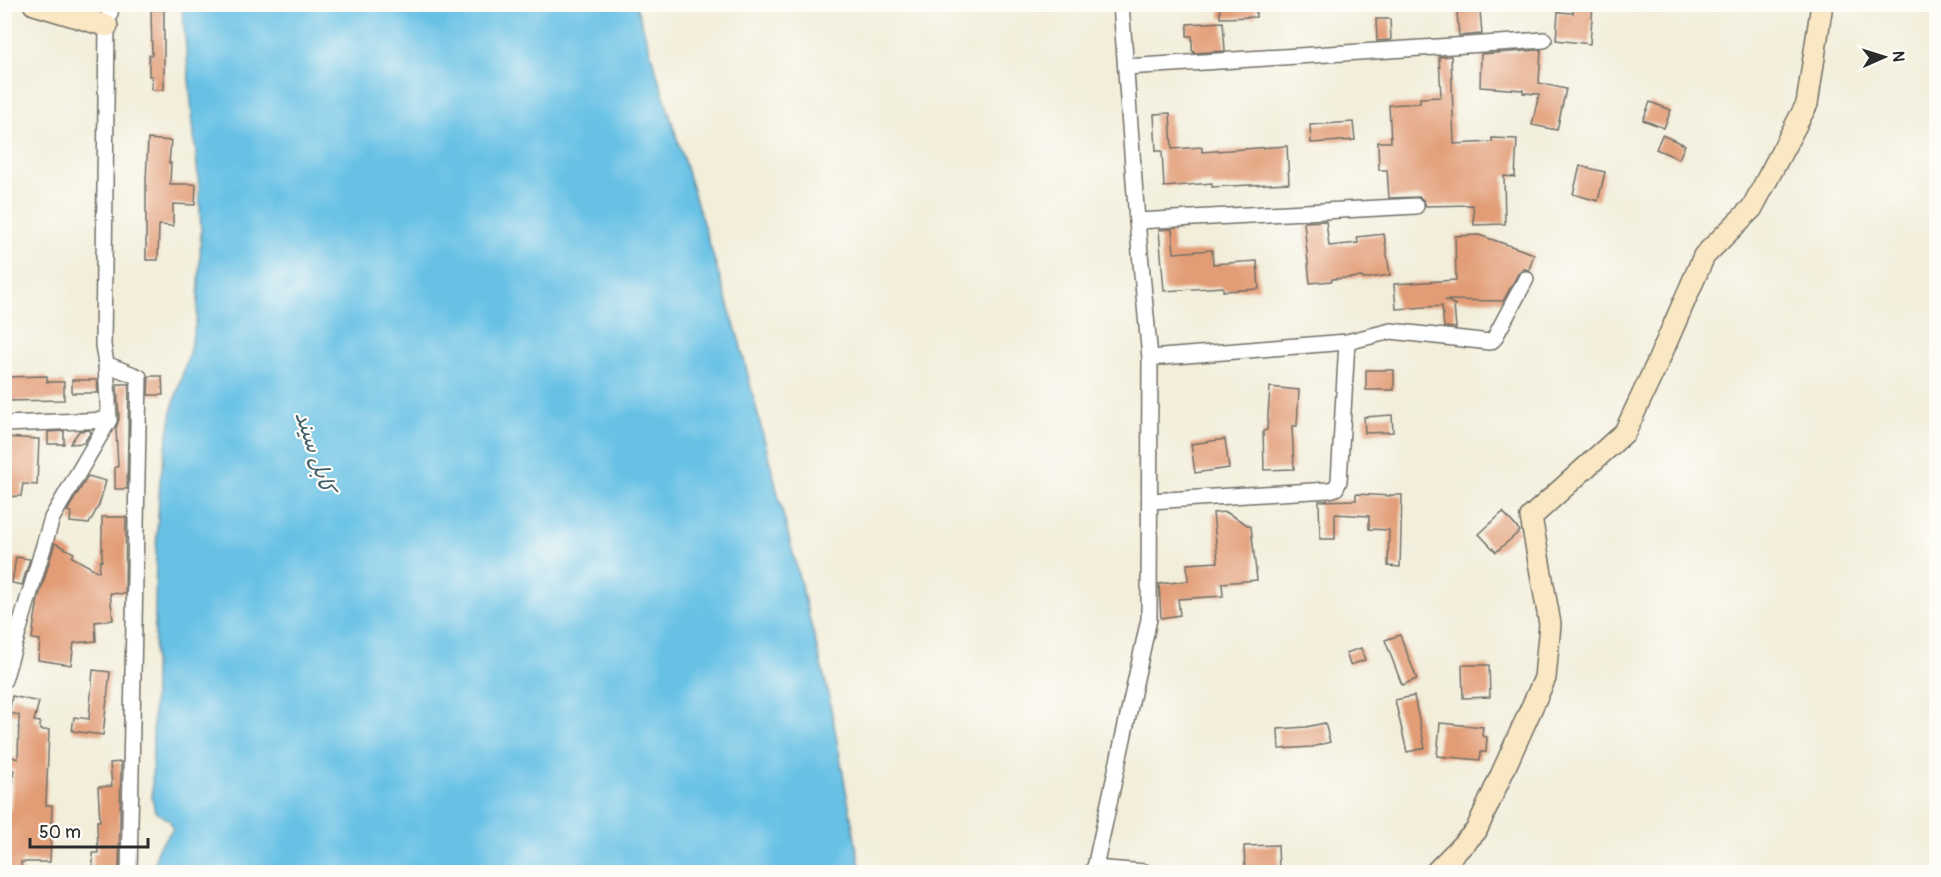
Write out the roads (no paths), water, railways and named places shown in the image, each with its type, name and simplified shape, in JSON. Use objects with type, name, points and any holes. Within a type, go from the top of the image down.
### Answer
[{"type":"street","points":[[34,4],[108,26]]},
{"type":"street","points":[[4,680],[52,518],[110,420],[103,345],[108,26],[112,4]]},
{"type":"street","points":[[1121,4],[1150,358],[1149,619],[1094,870],[1145,873]]},
{"type":"street","points":[[1436,873],[1476,831],[1545,678],[1550,624],[1531,517],[1624,432],[1656,366],[1704,256],[1752,208],[1808,104],[1822,4]]},
{"type":"street","points":[[1126,67],[1544,40]]},
{"type":"street","points":[[1137,221],[1416,206]]},
{"type":"street","points":[[1150,358],[1347,342],[1391,331],[1491,342],[1526,279]]},
{"type":"street","points":[[1150,501],[1336,488],[1339,481],[1347,342]]},
{"type":"street","points":[[106,364],[139,377],[129,873]]},
{"type":"street","points":[[4,424],[110,420]]},
{"type":"water","name":"کابل سيند","points":[[182,5],[636,5],[739,340],[828,692],[861,872],[153,872],[158,848],[173,829],[170,821],[155,811],[152,798],[156,551],[160,480],[173,406],[197,317],[201,231]]}]
